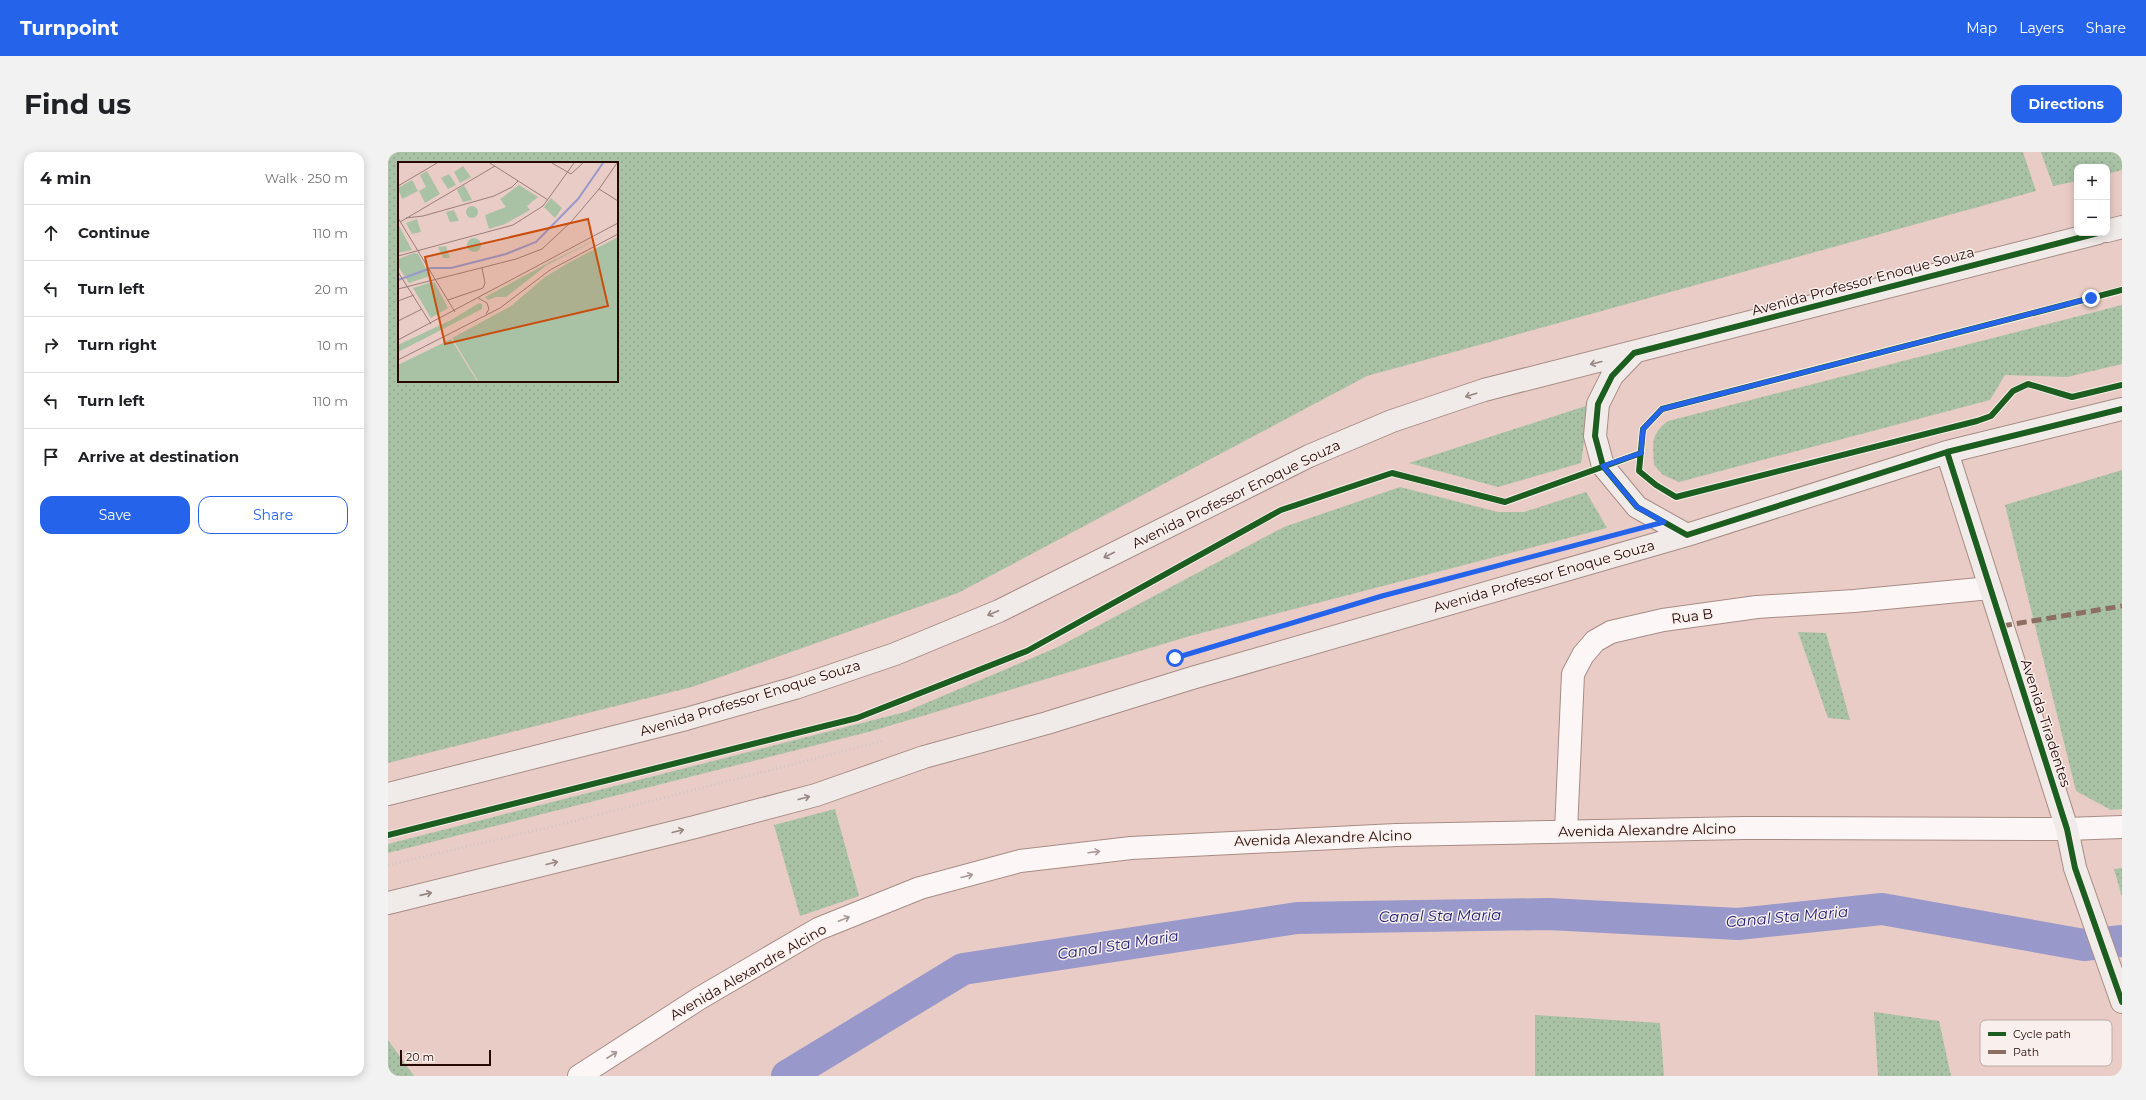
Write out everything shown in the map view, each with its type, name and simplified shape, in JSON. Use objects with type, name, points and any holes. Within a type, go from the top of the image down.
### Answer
[{"type":"main road","points":[[2110,230],[2122,227]]},
{"type":"main road","name":"Avenida Professor Enoque Souza","points":[[388,794],[686,719],[795,688],[895,654],[999,611],[1309,456],[1392,421],[1484,390],[1634,353],[2086,236]]},
{"type":"main road","points":[[1634,353],[1612,376],[1598,404],[1595,436],[1603,466],[1637,507],[1687,535]]},
{"type":"main road","name":"Avenida Professor Enoque Souza","points":[[388,903],[636,842],[816,795],[924,757],[1047,723],[1192,678],[1687,535],[1947,452],[2122,409]]},
{"type":"main road","name":"Avenida Tiradentes","points":[[1947,452],[2067,829],[2075,868],[2122,1002]]},
{"type":"street","name":"Rua B","points":[[1566,831],[1573,674],[1583,655],[1595,641],[1611,632],[1663,620],[1757,607],[1854,601],[1990,588]]},
{"type":"street","name":"Avenida Alexandre Alcino","points":[[579,1076],[700,998],[818,929],[920,888],[1020,861],[1131,848],[1206,843],[1396,835],[1744,828],[2067,829],[2122,827]]},
{"type":"path","points":[[388,865],[567,823],[889,739]]},
{"type":"green space","points":[[388,152],[2023,152],[2036,191],[1367,376],[958,593],[692,687],[388,763]]},
{"type":"green space","points":[[2041,152],[2122,152],[2122,170],[2110,173],[2110,164],[2074,164],[2074,182],[2053,186]]},
{"type":"green space","points":[[2122,305],[2122,364],[2067,377],[2005,375],[1990,400],[1679,482],[1663,475],[1654,465],[1653,445],[1655,435],[1668,421]]},
{"type":"green space","points":[[1589,405],[1581,463],[1498,487],[1409,463]]},
{"type":"green space","points":[[2122,470],[2122,809],[2111,810],[2076,791],[2005,505]]},
{"type":"green space","points":[[1400,487],[1498,512],[1524,512],[1586,492],[1607,528],[1190,636],[872,731],[388,853],[388,844],[905,712],[1058,647],[1284,527]]},
{"type":"green space","points":[[1798,632],[1826,633],[1850,720],[1828,718]]},
{"type":"green space","points":[[835,809],[859,896],[800,916],[774,825]]},
{"type":"green space","points":[[2122,868],[2122,897],[2114,869]]},
{"type":"green space","points":[[1874,1012],[1939,1021],[1951,1076],[1878,1076]]},
{"type":"green space","points":[[1535,1015],[1660,1023],[1664,1076],[1535,1076]]},
{"type":"green space","points":[[388,1040],[414,1076],[388,1076]]},
{"type":"waterway","name":"Canal Sta Maria","points":[[787,1076],[963,969],[1297,918],[1549,914],[1738,924],[1882,909],[2084,945],[2122,941]]},
{"type":"marked path","points":[[2002,626],[2122,606]]},
{"type":"cycle path","points":[[2086,236],[1634,353],[1612,376],[1598,404],[1595,436],[1603,466],[1637,507],[1687,535],[1947,452],[2122,409]]},
{"type":"cycle path","points":[[2122,290],[1662,409],[1643,429],[1639,471],[1656,485],[1676,497],[1977,421],[1991,416],[2013,391],[2028,384],[2072,397],[2122,385]]},
{"type":"cycle path","points":[[1947,452],[2067,829],[2075,868],[2122,1002]]},
{"type":"cycle path","points":[[388,835],[857,718],[1027,651],[1281,510],[1392,473],[1505,502],[1641,453]]},
{"type":"route","points":[[1175,658],[1382,596],[1664,522],[1637,507],[1603,466],[1641,453],[1643,429],[1662,409],[2091,298]]}]
